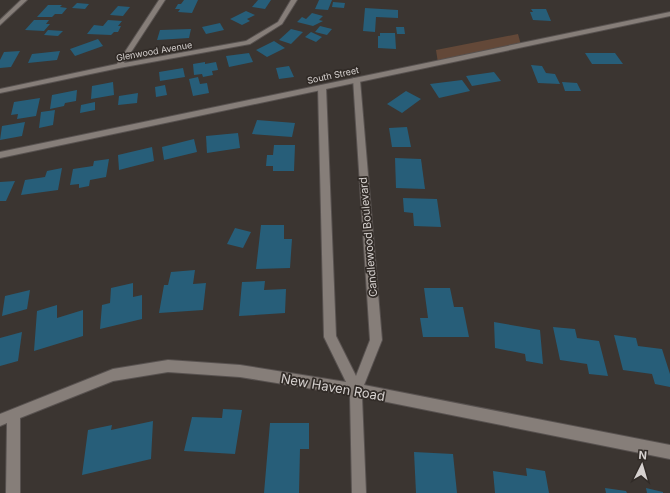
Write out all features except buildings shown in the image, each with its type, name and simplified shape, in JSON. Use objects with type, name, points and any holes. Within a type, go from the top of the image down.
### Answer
[{"type":"street","points":[[0,23],[24,0]]},
{"type":"street","points":[[119,66],[162,0]]},
{"type":"street","name":"Glenwood Avenue","points":[[0,91],[119,66],[248,43],[280,23],[294,0]]},
{"type":"street","name":"South Street","points":[[0,155],[670,14]]},
{"type":"street","name":"Candlewood Boulevard","points":[[356,80],[376,340],[356,390],[359,493]]},
{"type":"street","name":"Candlewood Boulevard","points":[[322,87],[330,337],[356,390]]},
{"type":"street","name":"New Haven Road","points":[[0,420],[113,375],[168,366],[240,371],[356,390],[670,452]]},
{"type":"street","points":[[13,493],[14,415]]},
{"type":"shaded area","points":[[518,34],[521,45],[438,63],[436,50]]}]
